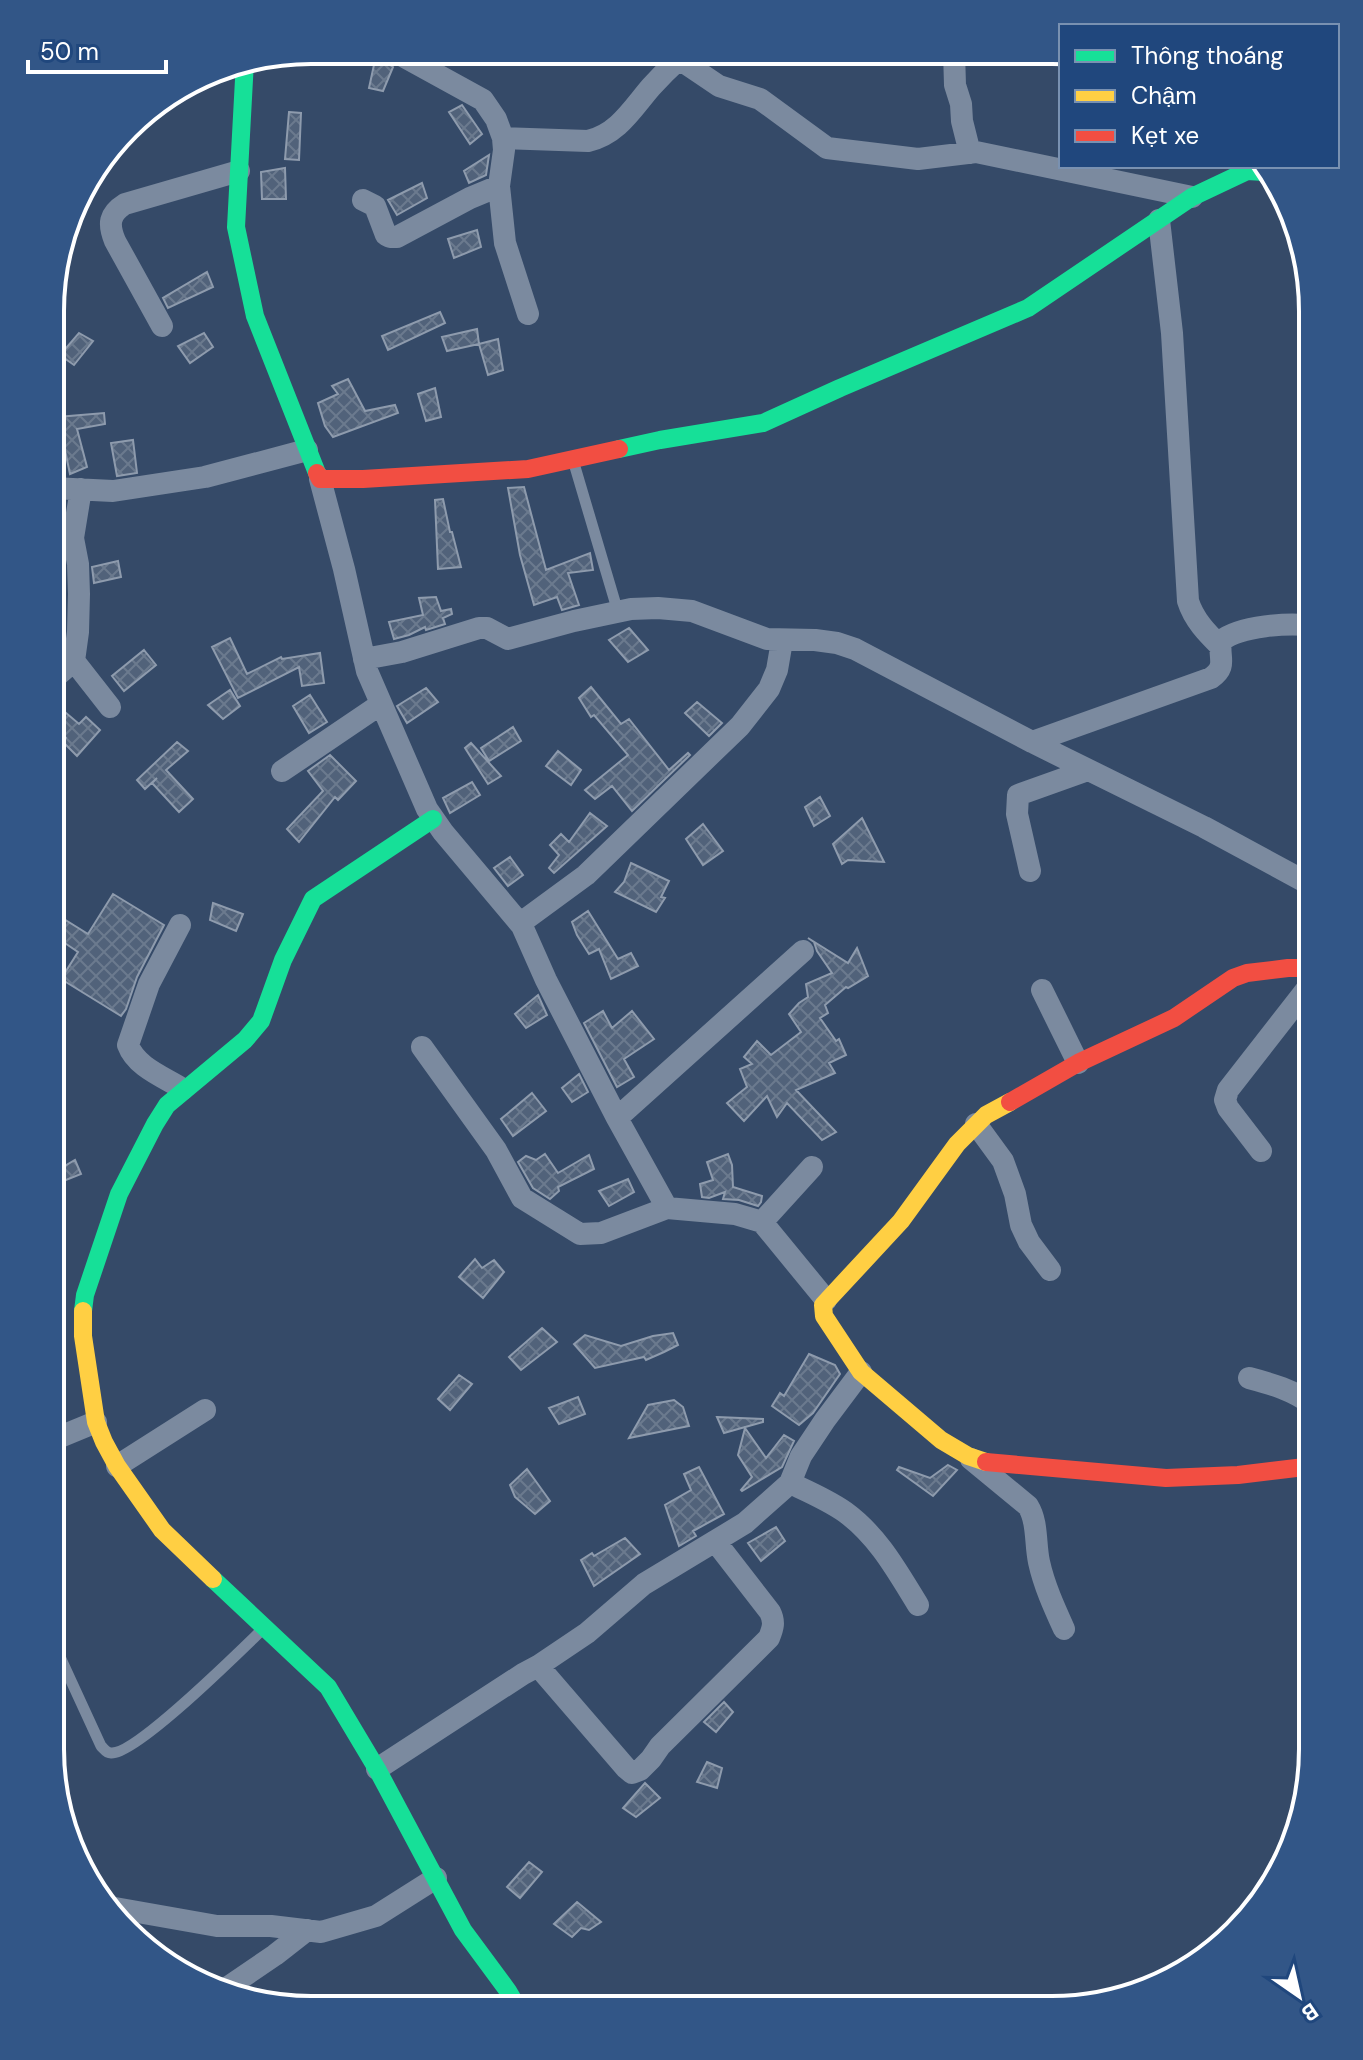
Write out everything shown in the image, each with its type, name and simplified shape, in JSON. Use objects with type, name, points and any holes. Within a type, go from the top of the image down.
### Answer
[{"type":"street","points":[[692,64],[719,86],[760,99],[827,148],[918,159],[976,152],[1192,197]]},
{"type":"street","points":[[954,64],[955,85],[970,153]]},
{"type":"street","points":[[419,65],[483,100],[496,119],[504,150],[499,186],[505,243],[528,314]]},
{"type":"street","points":[[503,138],[588,141],[599,138],[622,123],[671,65]]},
{"type":"street","points":[[244,74],[236,227],[255,316],[320,479],[364,659],[433,819],[522,926],[546,980],[667,1208]]},
{"type":"street","points":[[162,326],[115,241],[110,228],[111,217],[116,209],[125,204],[239,171]]},
{"type":"street","points":[[320,479],[528,469],[660,440],[763,423],[1028,308],[1192,197],[1247,171],[1255,171]]},
{"type":"street","points":[[363,200],[375,206],[386,235],[397,237],[499,186]]},
{"type":"street","points":[[1159,220],[1172,333],[1188,601],[1204,630],[1220,646]]},
{"type":"street","points":[[64,488],[113,491],[205,477],[307,450]]},
{"type":"street","points":[[64,670],[74,661],[78,632],[78,564],[73,538],[81,489]]},
{"type":"street","points":[[364,659],[402,652],[479,628],[487,628],[508,639],[631,609],[658,608],[709,617],[767,639],[837,643],[855,649],[1299,878]]},
{"type":"street","points":[[1032,742],[1211,678],[1221,666],[1221,641],[1232,634],[1299,623]]},
{"type":"street","points":[[522,926],[526,919],[586,875],[740,726],[769,689],[777,670],[782,641]]},
{"type":"street","points":[[74,661],[110,707]]},
{"type":"street","points":[[282,771],[381,704]]},
{"type":"street","points":[[1030,871],[1017,814],[1018,795],[1088,770]]},
{"type":"street","points":[[433,819],[313,899],[283,960],[261,1021],[245,1040],[167,1105],[119,1194],[85,1295],[83,1336],[96,1422],[117,1466],[162,1530],[328,1687],[377,1769],[463,1930],[511,1996]]},
{"type":"street","points":[[180,925],[149,984],[128,1045],[131,1054],[141,1063],[183,1089]]},
{"type":"street","points":[[617,1118],[803,951]]},
{"type":"street","points":[[1064,1629],[1040,1564],[1034,1515],[1028,1506],[968,1456],[941,1440],[861,1372],[824,1316],[823,1305],[901,1221],[957,1144],[995,1109],[1078,1063],[1174,1018],[1233,978],[1247,973],[1299,968]]},
{"type":"street","points":[[1042,990],[1078,1063]]},
{"type":"street","points":[[1261,1151],[1225,1100],[1228,1090],[1299,1000]]},
{"type":"street","points":[[422,1047],[496,1150],[522,1198],[580,1234],[601,1233],[667,1208],[735,1214],[762,1222],[826,1300]]},
{"type":"street","points":[[976,1124],[1003,1161],[1015,1194],[1021,1225],[1029,1242],[1050,1270]]},
{"type":"street","points":[[762,1222],[812,1167]]},
{"type":"street","points":[[377,1769],[587,1633],[644,1584],[745,1523],[790,1483],[801,1456],[861,1372]]},
{"type":"street","points":[[1249,1378],[1298,1395]]},
{"type":"street","points":[[117,1466],[205,1410]]},
{"type":"street","points":[[64,1435],[96,1422]]},
{"type":"street","points":[[968,1456],[987,1462],[1166,1478],[1238,1475],[1298,1468]]},
{"type":"street","points":[[790,1483],[824,1499],[859,1523],[883,1549],[918,1605]]},
{"type":"street","points":[[538,1666],[626,1768],[632,1773],[640,1770],[660,1746],[769,1638],[773,1629],[774,1620],[770,1612],[715,1541]]},
{"type":"street","points":[[124,1910],[217,1926],[271,1926],[321,1932],[376,1916],[436,1878]]},
{"type":"street","points":[[234,1983],[307,1930]]},
{"type":"lane","points":[[573,459],[618,612]]},
{"type":"lane","points":[[64,1666],[101,1746],[111,1753],[151,1730],[201,1689],[266,1627]]},
{"type":"building","points":[[374,65],[393,67],[383,91],[369,88]]},
{"type":"building","points":[[462,105],[482,134],[470,144],[449,112]]},
{"type":"building","points":[[289,112],[301,113],[299,160],[285,159]]},
{"type":"building","points":[[489,155],[486,175],[469,183],[464,171]]},
{"type":"building","points":[[285,168],[286,199],[262,199],[261,172]]},
{"type":"building","points":[[422,183],[427,198],[397,215],[388,200]]},
{"type":"building","points":[[477,230],[481,247],[454,258],[448,239]]},
{"type":"building","points":[[207,272],[213,287],[168,308],[163,298]]},
{"type":"building","points":[[440,312],[445,323],[388,350],[382,336]]},
{"type":"building","points":[[477,329],[479,344],[447,351],[442,337]]},
{"type":"building","points":[[79,333],[93,341],[74,365],[64,358],[64,350]]},
{"type":"building","points":[[204,333],[213,347],[190,363],[178,346]]},
{"type":"building","points":[[498,339],[503,370],[488,375],[479,344]]},
{"type":"building","points":[[348,379],[365,411],[395,405],[398,413],[333,437],[325,426],[318,403],[338,394],[332,386]]},
{"type":"building","points":[[435,388],[441,417],[426,421],[418,394]]},
{"type":"building","points":[[104,413],[105,424],[77,429],[87,467],[70,474],[64,446],[64,416]]},
{"type":"building","points":[[133,440],[137,473],[117,476],[111,443]]},
{"type":"building","points":[[524,487],[546,570],[590,553],[593,570],[568,573],[579,605],[562,610],[557,597],[534,605],[520,555],[508,488]]},
{"type":"building","points":[[443,499],[461,567],[438,569],[435,500]]},
{"type":"building","points":[[118,561],[121,577],[94,583],[92,567]]},
{"type":"building","points":[[436,597],[441,611],[451,609],[452,614],[443,618],[445,624],[426,630],[425,627],[394,639],[389,622],[423,615],[419,598]]},
{"type":"building","points":[[629,628],[648,650],[628,662],[609,640]]},
{"type":"building","points":[[230,638],[247,674],[281,657],[320,653],[324,683],[302,686],[299,667],[238,698],[212,647]]},
{"type":"building","points":[[144,650],[156,665],[124,691],[112,676]]},
{"type":"building","points":[[591,687],[621,724],[629,719],[669,770],[688,753],[690,755],[632,811],[612,786],[595,799],[585,790],[628,755],[594,715],[591,717],[579,698]]},
{"type":"building","points":[[426,688],[438,702],[407,723],[397,706]]},
{"type":"building","points":[[230,690],[240,706],[223,719],[208,705]]},
{"type":"building","points":[[310,695],[327,722],[309,733],[293,706]]},
{"type":"building","points":[[697,702],[722,723],[709,736],[685,713]]},
{"type":"building","points":[[64,711],[79,724],[86,717],[100,730],[77,756],[64,743]]},
{"type":"building","points":[[513,727],[521,741],[489,761],[481,748]]},
{"type":"building","points":[[177,742],[188,751],[166,770],[193,799],[179,812],[152,783],[157,778],[145,789],[137,780]]},
{"type":"building","points":[[471,743],[501,776],[488,784],[465,748]]},
{"type":"building","points":[[558,751],[581,770],[571,785],[546,766]]},
{"type":"building","points":[[330,755],[356,781],[338,800],[335,797],[299,842],[287,829],[323,791],[308,771]]},
{"type":"building","points":[[472,782],[480,795],[450,813],[443,798]]},
{"type":"building","points":[[820,797],[830,816],[814,826],[805,807]]},
{"type":"building","points":[[590,813],[607,826],[554,873],[549,868],[559,855],[550,845],[561,834],[569,842]]},
{"type":"building","points":[[862,818],[884,862],[848,860],[842,864],[833,844]]},
{"type":"building","points":[[703,824],[723,851],[703,865],[686,839]]},
{"type":"building","points":[[510,857],[523,875],[508,886],[494,868]]},
{"type":"building","points":[[631,863],[669,881],[661,897],[665,898],[656,912],[615,892],[624,882]]},
{"type":"building","points":[[113,894],[164,925],[121,1016],[64,981],[64,974],[78,952],[64,942],[64,919],[88,934]]},
{"type":"building","points":[[213,903],[243,914],[236,931],[210,920]]},
{"type":"building","points":[[588,911],[618,959],[631,953],[638,966],[611,979],[599,949],[589,954],[572,922]]},
{"type":"building","points":[[808,938],[848,963],[857,948],[868,976],[846,987],[825,1005],[828,1013],[820,1018],[836,1041],[839,1039],[846,1055],[829,1063],[835,1073],[796,1090],[836,1132],[822,1140],[787,1103],[777,1117],[767,1096],[744,1121],[727,1103],[747,1087],[740,1069],[752,1064],[744,1057],[757,1041],[771,1055],[801,1032],[789,1014],[808,997],[806,984],[832,973],[814,942]]},
{"type":"building","points":[[538,995],[547,1015],[526,1028],[515,1014]]},
{"type":"building","points":[[603,1011],[612,1028],[632,1011],[654,1039],[624,1059],[634,1077],[617,1087],[584,1023]]},
{"type":"building","points":[[579,1074],[588,1092],[572,1102],[562,1088]]},
{"type":"building","points":[[532,1093],[546,1111],[513,1136],[501,1119]]},
{"type":"building","points":[[545,1154],[558,1173],[589,1155],[594,1169],[558,1187],[559,1191],[550,1199],[533,1188],[518,1162],[526,1156],[536,1160]]},
{"type":"building","points":[[728,1154],[733,1187],[762,1196],[758,1206],[723,1199],[725,1192],[709,1198],[702,1197],[700,1184],[713,1180],[707,1162]]},
{"type":"building","points":[[75,1160],[81,1174],[64,1181],[64,1166]]},
{"type":"building","points":[[628,1179],[634,1192],[609,1206],[599,1191]]},
{"type":"building","points":[[475,1259],[482,1268],[494,1260],[504,1272],[483,1298],[459,1277]]},
{"type":"building","points":[[542,1328],[557,1342],[521,1370],[509,1357]]},
{"type":"building","points":[[673,1333],[678,1345],[664,1352],[646,1360],[644,1357],[595,1368],[574,1344],[585,1335],[621,1346]]},
{"type":"building","points":[[809,1354],[835,1365],[840,1374],[813,1413],[799,1425],[772,1406],[780,1393],[784,1396]]},
{"type":"building","points":[[459,1375],[472,1384],[450,1410],[438,1399]]},
{"type":"building","points":[[578,1397],[585,1414],[559,1424],[549,1408]]},
{"type":"building","points":[[674,1400],[683,1407],[689,1426],[629,1438],[648,1405]]},
{"type":"building","points":[[717,1417],[763,1419],[763,1422],[724,1433]]},
{"type":"building","points":[[745,1428],[766,1458],[784,1435],[794,1441],[782,1467],[742,1491],[752,1477],[738,1455]]},
{"type":"building","points":[[948,1465],[957,1470],[933,1496],[897,1470],[899,1467],[930,1478]]},
{"type":"building","points":[[699,1467],[724,1514],[693,1531],[696,1536],[679,1546],[665,1505],[691,1490],[684,1474]]},
{"type":"building","points":[[527,1469],[550,1501],[535,1514],[515,1497],[510,1485]]},
{"type":"building","points":[[776,1527],[785,1541],[761,1561],[748,1543]]},
{"type":"building","points":[[625,1538],[640,1554],[594,1586],[581,1560]]},
{"type":"building","points":[[724,1702],[733,1712],[716,1732],[704,1722]]},
{"type":"building","points":[[707,1762],[722,1768],[717,1788],[697,1782]]},
{"type":"building","points":[[645,1783],[660,1798],[636,1817],[623,1808]]},
{"type":"building","points":[[529,1862],[542,1872],[520,1898],[507,1887]]},
{"type":"building","points":[[577,1902],[601,1922],[589,1930],[581,1928],[572,1937],[554,1924]]},
{"type":"traffic: fast","points":[[244,74],[236,227],[255,316],[317,473]]},
{"type":"traffic: fast","points":[[619,449],[763,423],[1028,308],[1192,197],[1247,171],[1255,171]]},
{"type":"traffic: fast","points":[[83,1311],[85,1295],[119,1194],[155,1124],[167,1105],[245,1040],[261,1021],[283,960],[313,899],[433,819]]},
{"type":"traffic: fast","points":[[213,1579],[328,1687],[377,1769],[463,1930],[511,1996]]},
{"type":"traffic: slow","points":[[986,1462],[968,1456],[941,1440],[861,1372],[824,1316],[823,1305],[901,1221],[957,1144],[986,1115],[1010,1102]]},
{"type":"traffic: slow","points":[[83,1311],[83,1336],[96,1422],[104,1442],[162,1530],[213,1579]]},
{"type":"traffic: jam","points":[[317,473],[320,479],[363,479],[528,469],[619,449]]},
{"type":"traffic: jam","points":[[1010,1102],[1078,1063],[1174,1018],[1233,978],[1247,973],[1299,968]]},
{"type":"traffic: jam","points":[[986,1462],[1166,1478],[1238,1475],[1298,1468]]}]
